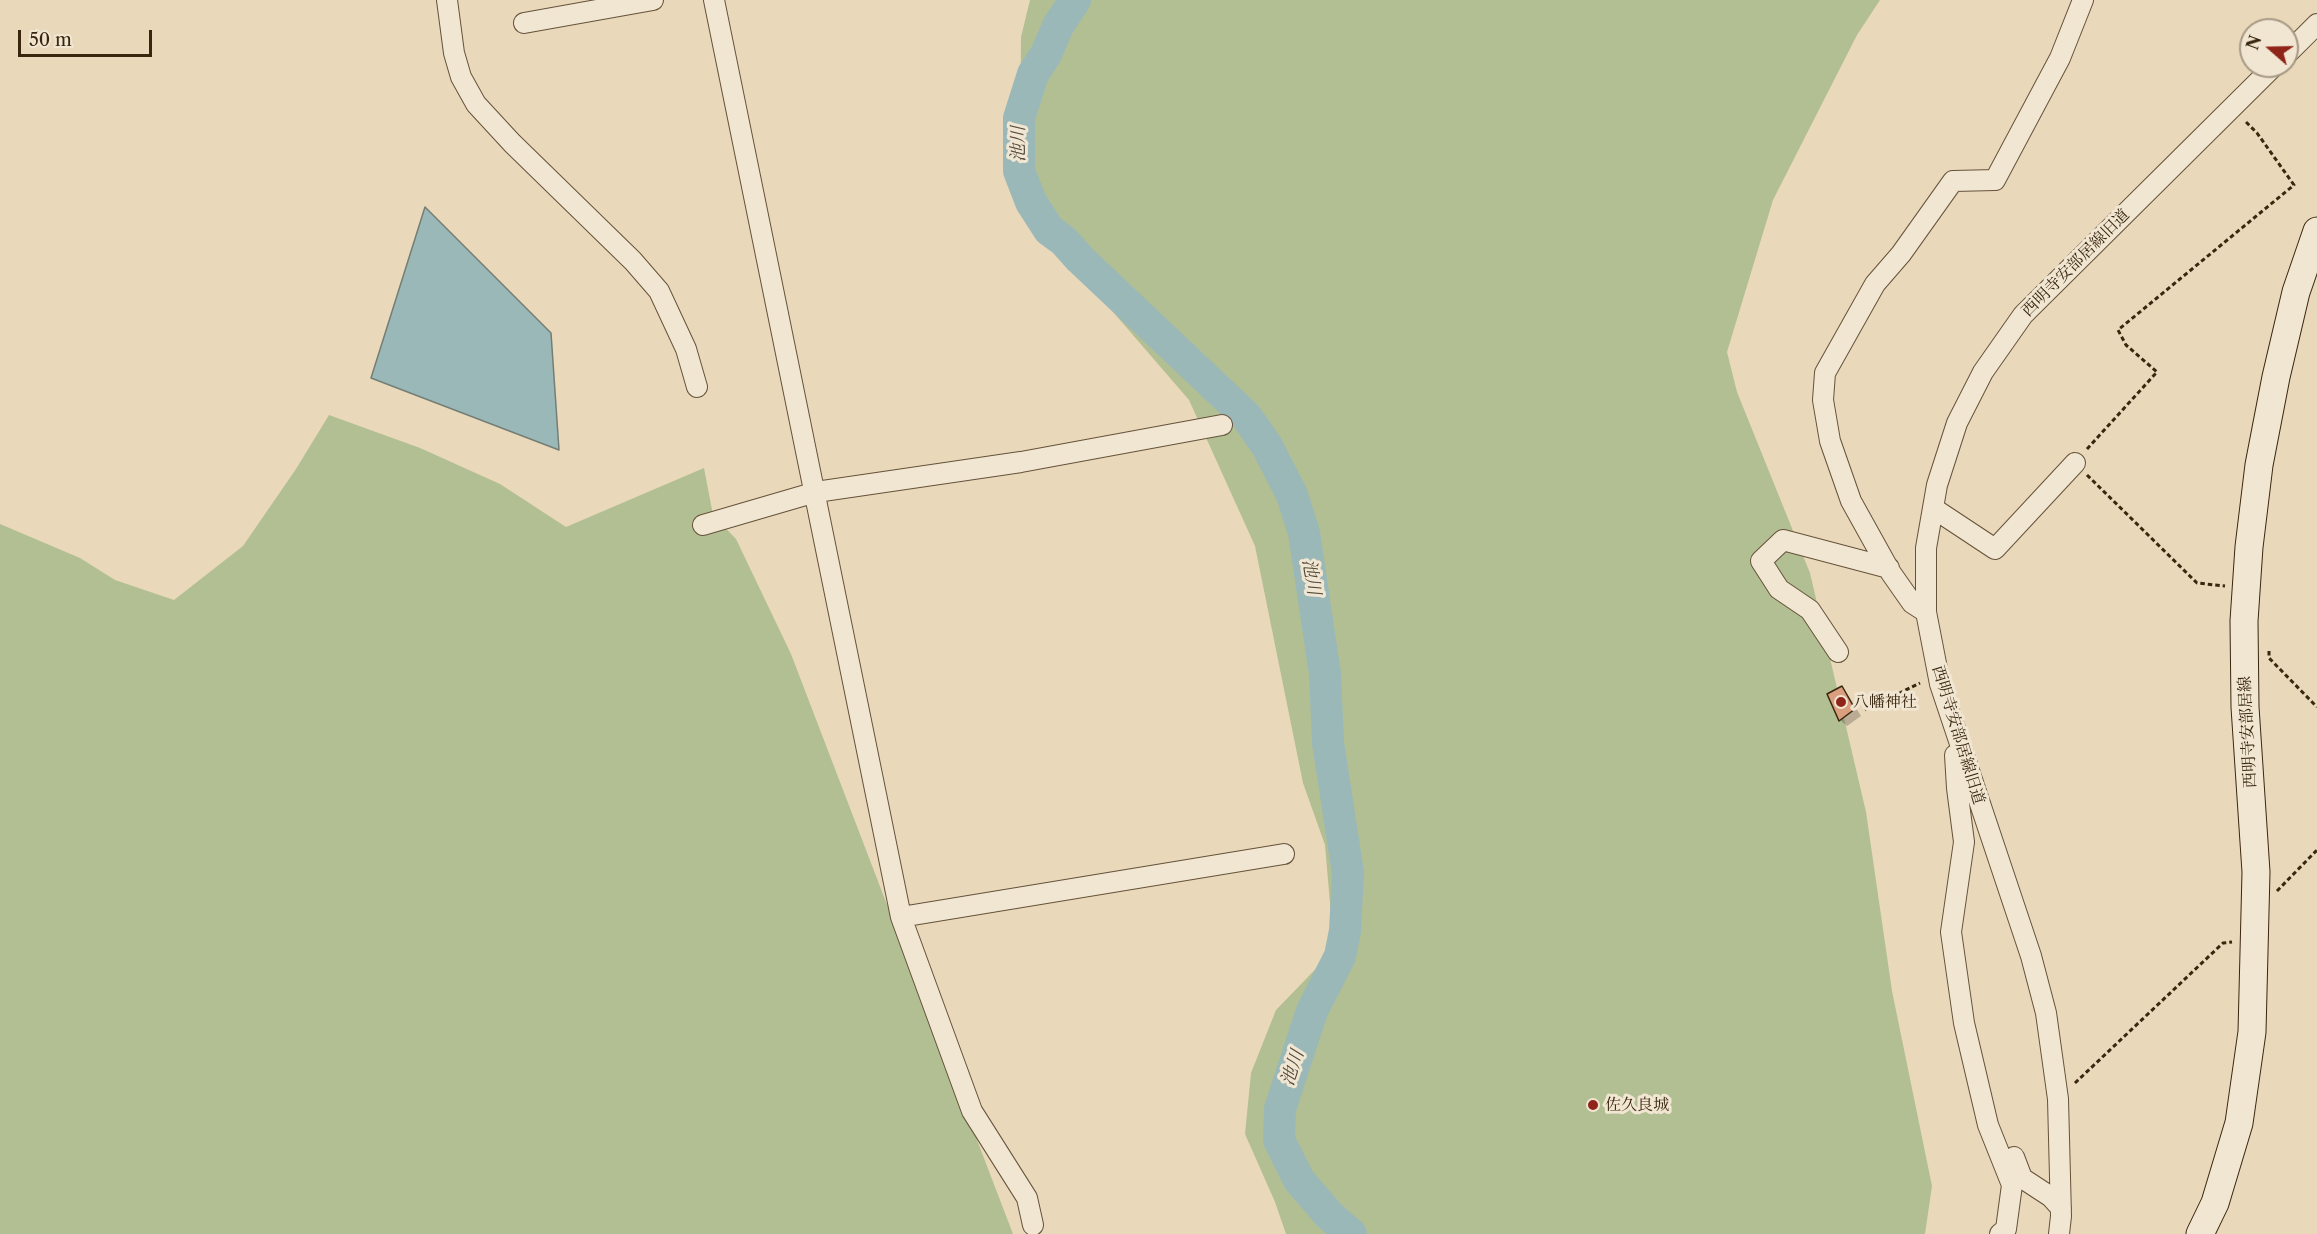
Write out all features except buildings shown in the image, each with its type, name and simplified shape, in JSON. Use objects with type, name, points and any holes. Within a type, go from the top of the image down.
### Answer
[{"type":"main road","name":"西明寺安部居線","points":[[2200,1234],[2215,1203],[2239,1123],[2252,1032],[2256,872],[2246,707],[2244,621],[2248,547],[2263,443],[2296,292],[2317,231]]},
{"type":"street","points":[[447,0],[454,53],[461,77],[476,104],[512,143],[633,261],[659,291],[687,349],[697,387]]},
{"type":"street","points":[[524,23],[653,0]]},
{"type":"street","points":[[714,0],[901,917],[972,1111],[1027,1198],[1033,1226]]},
{"type":"street","points":[[1926,612],[1912,603],[1888,568],[1851,501],[1830,441],[1822,400],[1825,373],[1875,284],[1901,254],[1953,181],[1995,180],[2060,58],[2083,0]]},
{"type":"street","points":[[2299,44],[2314,31]]},
{"type":"street","name":"西明寺安部居線旧道","points":[[2059,1234],[2061,1208],[2058,1099],[2046,1013],[2031,956],[1940,684],[1926,612],[1926,548],[1937,484],[1958,423],[1983,372],[2023,315],[2261,78]]},
{"type":"street","points":[[703,525],[816,492],[1021,462],[1222,425]]},
{"type":"street","points":[[1933,508],[1995,549],[2074,463]]},
{"type":"street","points":[[1838,652],[1810,610],[1779,589],[1761,561],[1783,540],[1888,568]]},
{"type":"street","points":[[1954,729],[1957,788],[1964,842],[1951,932],[1964,1023],[1988,1125],[2012,1185],[2007,1229],[2000,1234]]},
{"type":"street","points":[[901,917],[1284,854]]},
{"type":"street","points":[[1988,1125],[2002,1125],[2022,1178],[2051,1197],[2061,1208]]},
{"type":"path","points":[[2230,108],[2257,133],[2294,185],[2118,330],[2126,345],[2157,372],[2074,463],[2197,583],[2246,588]]},
{"type":"path","points":[[2268,646],[2269,658],[2317,707]]},
{"type":"path","points":[[1865,710],[1928,680]]},
{"type":"path","points":[[2255,895],[2275,894],[2317,850]]},
{"type":"path","points":[[2058,1099],[2223,943],[2254,940]]},
{"type":"green space","points":[[1030,0],[1880,0],[1857,35],[1773,200],[1727,352],[1737,392],[1810,573],[1866,812],[1892,991],[1932,1186],[1925,1234],[1286,1234],[1275,1202],[1245,1134],[1251,1073],[1276,1010],[1334,950],[1325,845],[1303,783],[1255,546],[1189,400],[1057,247],[1020,163],[1021,37]]},
{"type":"green space","points":[[329,415],[420,448],[500,484],[566,527],[704,468],[713,515],[736,539],[791,654],[1013,1234],[0,1234],[0,524],[80,558],[115,580],[174,600],[243,546],[296,469]]},
{"type":"water","points":[[425,207],[551,333],[559,450],[371,378]]},
{"type":"waterway","name":"池川","points":[[1075,0],[1058,26],[1046,54],[1033,74],[1019,118],[1019,171],[1031,202],[1049,230],[1064,241],[1080,259],[1246,416],[1267,446],[1292,495],[1304,533],[1325,674],[1328,743],[1348,873],[1345,931],[1340,956],[1312,1011],[1280,1109],[1279,1140],[1299,1180],[1329,1215],[1351,1234]]},
{"type":"place","name":"八幡神社","points":[[1841,702]]},
{"type":"place","name":"佐久良城","points":[[1593,1105]]}]
